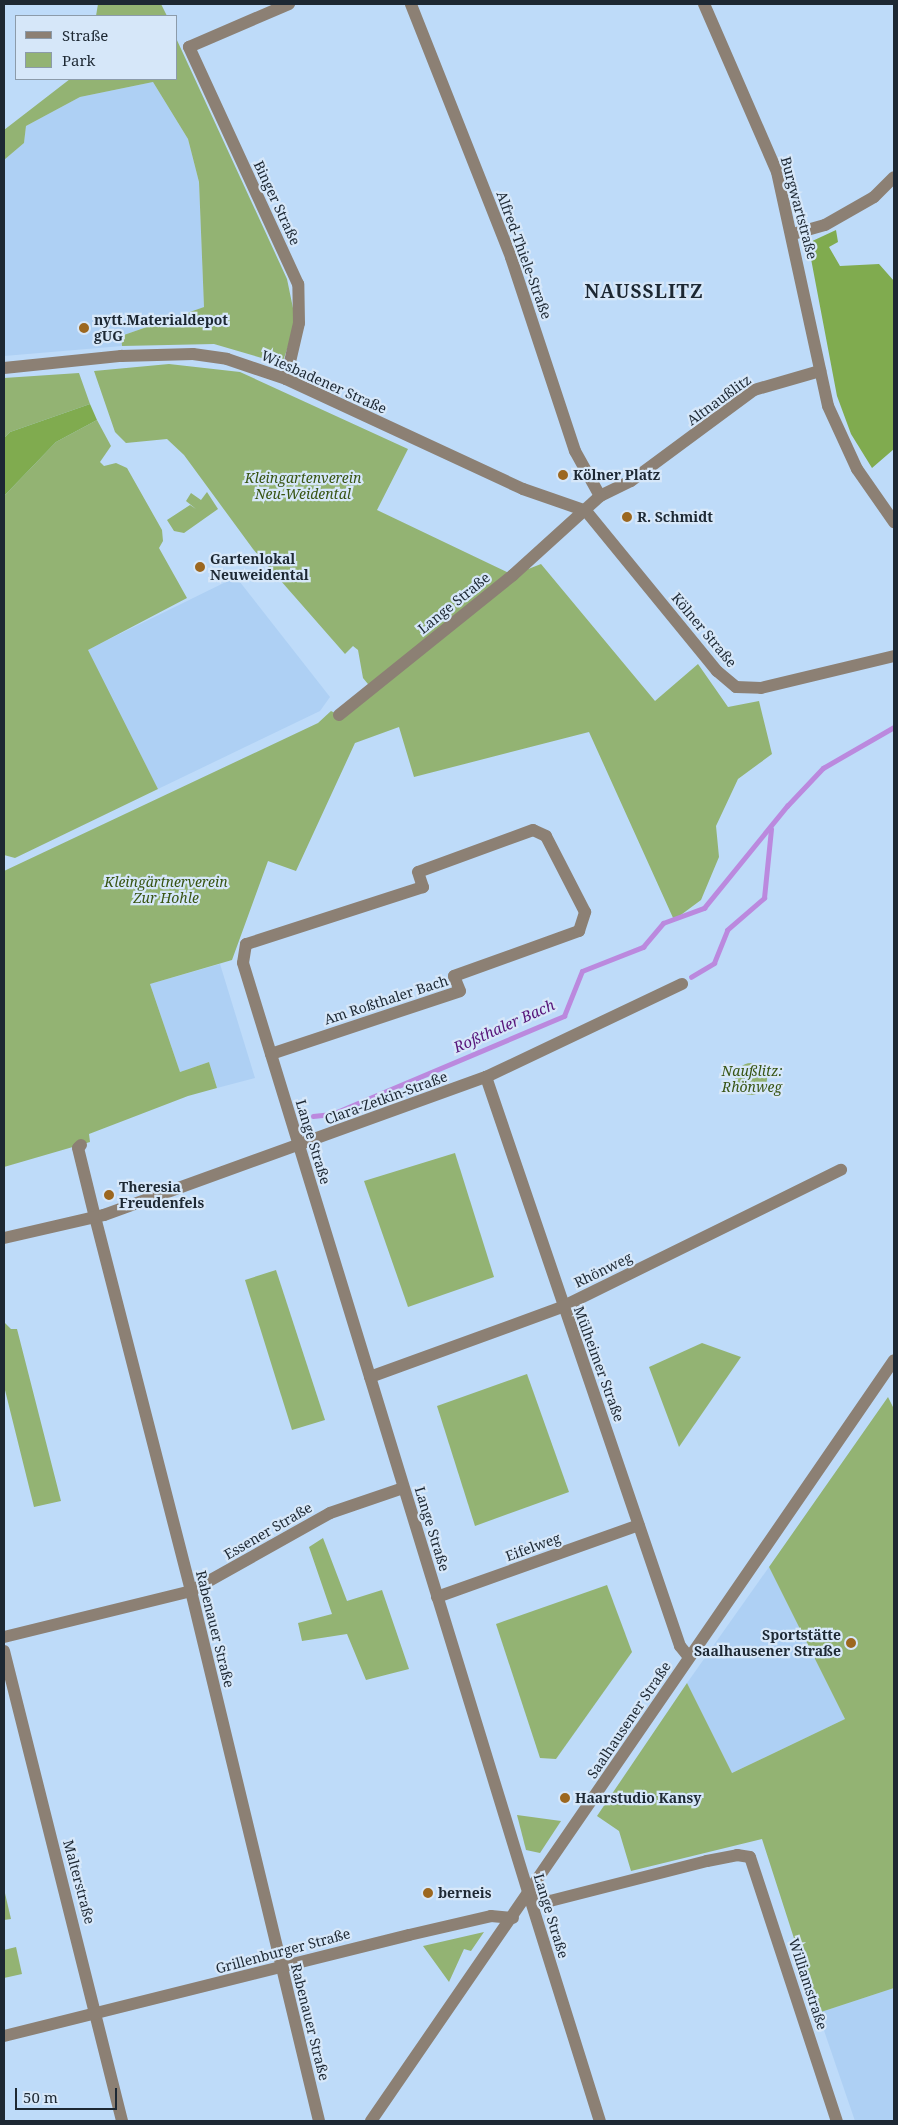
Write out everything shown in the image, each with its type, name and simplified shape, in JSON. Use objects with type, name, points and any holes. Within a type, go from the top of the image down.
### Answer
[{"type":"street","name":"Binger Straße","points":[[286,379],[299,323],[298,284],[189,47],[289,4]]},
{"type":"street","name":"Alfred-Thiele-Straße","points":[[411,4],[511,257],[575,451],[600,496]]},
{"type":"street","name":"Burgwartstraße","points":[[704,4],[777,172],[793,234],[820,371]]},
{"type":"street","points":[[793,234],[825,225],[874,197],[894,177]]},
{"type":"street","name":"Wiesbadener Straße","points":[[4,368],[120,356],[193,354],[227,359],[286,379],[523,489],[586,511]]},
{"type":"street","name":"Altnaußlitz","points":[[600,496],[646,471],[754,390],[820,371]]},
{"type":"street","points":[[820,371],[841,438],[868,487],[894,522]]},
{"type":"street","points":[[586,511],[600,496]]},
{"type":"street","name":"Kölner Straße","points":[[586,511],[717,671],[736,687],[760,688],[894,656]]},
{"type":"street","name":"Lange Straße","points":[[339,715],[513,575],[586,511]]},
{"type":"street","name":"Am Roßthaler Bach","points":[[246,944],[423,886],[418,872],[533,830],[546,836],[585,912],[579,931],[454,976],[460,991],[271,1054]]},
{"type":"street","name":"Lange Straße","points":[[246,944],[243,963],[528,1895],[600,2121]]},
{"type":"street","name":"Clara-Zetkin-Straße","points":[[4,1238],[95,1217],[299,1146],[486,1077],[682,984]]},
{"type":"street","name":"Mülheimer Straße","points":[[486,1077],[562,1307],[680,1646],[689,1657]]},
{"type":"street","name":"Rabenauer Straße","points":[[80,1145],[78,1148],[191,1592],[280,1969],[319,2121]]},
{"type":"street","name":"Rhönweg","points":[[370,1377],[562,1307],[841,1170]]},
{"type":"street","name":"Saalhausener Straße","points":[[371,2121],[894,1360]]},
{"type":"street","name":"Essener Straße","points":[[4,1637],[191,1592],[330,1512],[404,1488]]},
{"type":"street","name":"Eifelweg","points":[[437,1597],[639,1525]]},
{"type":"street","name":"Malterstraße","points":[[4,1651],[122,2121]]},
{"type":"street","name":"Williamstraße","points":[[528,1895],[550,1901],[715,1859],[737,1855],[750,1857],[837,2121]]},
{"type":"street","name":"Grillenburger Straße","points":[[4,2036],[491,1916],[512,1918]]},
{"type":"shaded area","points":[[153,82],[188,139],[199,182],[204,307],[121,336],[122,346],[4,356],[4,160],[24,143],[26,126],[80,97]]},
{"type":"shaded area","points":[[236,577],[330,697],[320,711],[158,789],[87,650]]},
{"type":"shaded area","points":[[220,964],[255,1078],[217,1088],[209,1062],[180,1072],[150,984]]},
{"type":"shaded area","points":[[769,1567],[845,1719],[732,1773],[687,1683]]},
{"type":"shaded area","points":[[894,1988],[894,2121],[855,2121],[818,2013]]},
{"type":"green space","points":[[98,4],[161,4],[166,15],[96,15]]},
{"type":"green space","points":[[178,42],[287,279],[294,313],[293,332],[282,364],[214,344],[122,346],[121,336],[204,307],[199,182],[188,139],[153,82],[80,97],[26,126],[24,143],[4,160],[4,130],[69,80],[178,80]]},
{"type":"green space","points":[[836,230],[838,242],[829,247],[840,266],[879,264],[894,281],[894,449],[872,468],[851,434],[837,396],[808,243]]},
{"type":"green space","points":[[169,364],[240,372],[408,449],[377,510],[513,575],[541,564],[655,701],[698,664],[728,707],[759,701],[772,754],[738,779],[716,826],[719,857],[701,900],[674,920],[589,732],[414,777],[399,727],[355,743],[296,871],[268,861],[232,960],[150,984],[180,1072],[209,1062],[217,1088],[188,1096],[89,1134],[90,1142],[4,1167],[4,871],[318,723],[331,711],[339,715],[372,689],[363,678],[358,650],[353,646],[345,654],[253,549],[184,455],[167,439],[126,443],[115,432],[94,371]]},
{"type":"green space","points":[[79,373],[90,404],[10,432],[4,438],[4,378]]},
{"type":"green space","points":[[90,404],[97,420],[56,442],[4,496],[4,438],[10,432]]},
{"type":"green space","points":[[97,420],[111,446],[100,462],[104,466],[116,463],[127,468],[162,530],[163,541],[159,548],[187,598],[88,650],[158,789],[15,858],[4,855],[4,496],[56,442]]},
{"type":"green space","points":[[207,492],[218,509],[184,533],[174,531],[167,520],[190,505],[196,509],[186,501],[191,493],[201,500]]},
{"type":"green space","name":"Naußlitz: Rhönweg","points":[[751,1063],[762,1068],[767,1079],[762,1090],[751,1095],[740,1090],[735,1079],[740,1068]]},
{"type":"green space","points":[[455,1153],[494,1277],[408,1307],[364,1181]]},
{"type":"green space","points":[[276,1270],[325,1420],[292,1430],[245,1280]]},
{"type":"green space","points":[[4,1322],[11,1329],[17,1329],[61,1501],[34,1507],[4,1386]]},
{"type":"green space","points":[[702,1343],[741,1357],[679,1447],[649,1367]]},
{"type":"green space","points":[[527,1374],[569,1492],[475,1526],[437,1406]]},
{"type":"green space","name":"Sportstätte Saalhausener Straße","points":[[888,1397],[894,1409],[894,1988],[818,2013],[762,1839],[631,1871],[619,1831],[597,1816],[687,1683],[732,1773],[845,1719],[769,1567]]},
{"type":"green space","points":[[323,1538],[347,1601],[382,1590],[409,1669],[366,1680],[347,1634],[302,1641],[298,1623],[332,1614],[309,1547]]},
{"type":"green space","points":[[607,1585],[632,1652],[556,1759],[540,1758],[496,1624]]},
{"type":"green space","points":[[517,1815],[561,1821],[540,1853],[526,1850]]},
{"type":"green space","points":[[4,1889],[11,1919],[4,1920]]},
{"type":"green space","points":[[484,1932],[471,1951],[464,1949],[449,1982],[423,1946]]},
{"type":"green space","points":[[16,1947],[22,1974],[4,1978],[4,1950]]},
{"type":"waterway","name":"Roßthaler Bach","points":[[313,1116],[332,1114],[564,1016],[582,971],[643,947],[663,923],[704,908],[787,806],[823,768],[894,727]]},
{"type":"waterway","points":[[691,977],[714,963],[727,930],[764,898],[771,829]]},
{"type":"place","name":"nytt.Materialdepot gUG","points":[[84,328]]},
{"type":"place","name":"Kölner Platz","points":[[563,475]]},
{"type":"place","name":"R. Schmidt","points":[[627,517]]},
{"type":"place","name":"Gartenlokal Neuweidental","points":[[200,567]]},
{"type":"place","name":"Theresia Freudenfels","points":[[109,1195]]},
{"type":"place","name":"Sportstätte Saalhausener Straße","points":[[851,1643]]},
{"type":"place","name":"Haarstudio Kansy","points":[[565,1798]]},
{"type":"place","name":"berneis","points":[[428,1893]]},
{"type":"district","name":"NAUSSLITZ","points":[[644,292]]},
{"type":"park label","name":"Kleingartenverein Neu-Weidental","points":[[303,486]]},
{"type":"park label","name":"Kleingärtnerverein Zur Hohle","points":[[166,890]]}]
